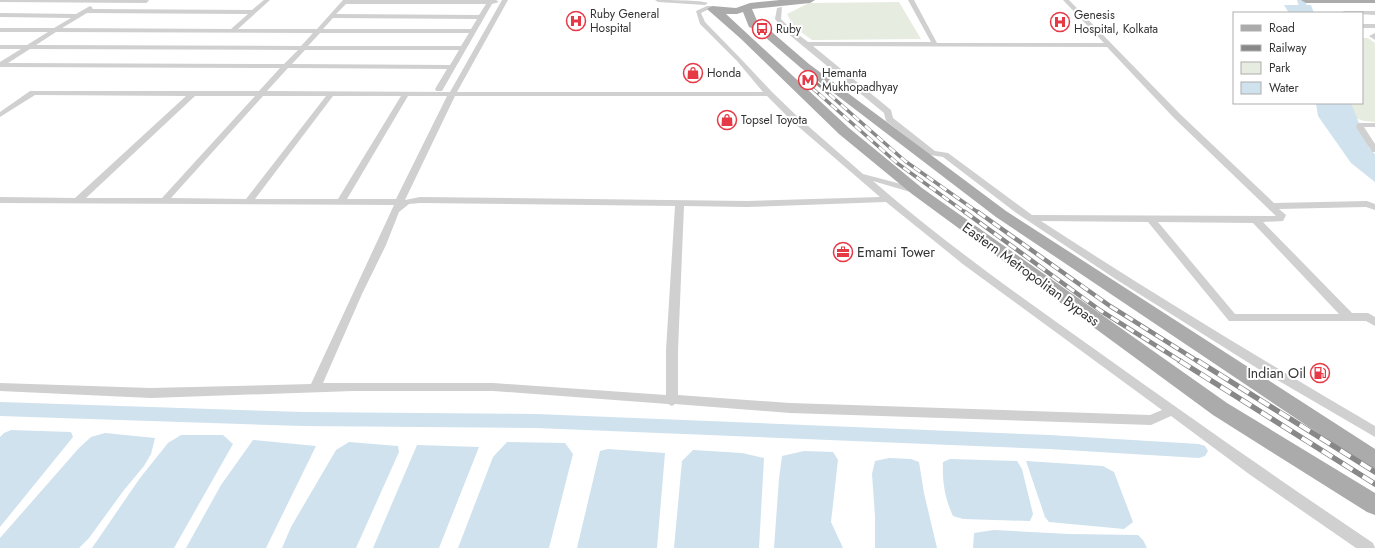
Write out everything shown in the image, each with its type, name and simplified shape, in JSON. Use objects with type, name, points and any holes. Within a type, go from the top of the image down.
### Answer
[{"type":"main road","points":[[749,5],[753,25],[764,23],[780,8],[801,0]]},
{"type":"main road","points":[[708,5],[731,12],[749,5],[810,0]]},
{"type":"main road","points":[[1306,0],[1375,0]]},
{"type":"main road","name":"Eastern Metropolitan Bypass","points":[[708,5],[718,12],[744,36],[766,59],[844,131],[917,191],[1220,408],[1375,505]]},
{"type":"main road","points":[[764,23],[805,66],[1001,214],[1375,460]]},
{"type":"main road","points":[[1144,309],[1161,303]]},
{"type":"street","points":[[0,0],[146,1]]},
{"type":"street","points":[[233,30],[267,0]]},
{"type":"street","points":[[658,0],[708,5]]},
{"type":"street","points":[[911,0],[935,44]]},
{"type":"street","points":[[1031,218],[1256,220],[1280,219],[1281,215],[1177,116],[1066,0]]},
{"type":"street","points":[[0,65],[102,1]]},
{"type":"street","points":[[165,200],[345,1],[504,1]]},
{"type":"street","points":[[315,388],[397,207],[452,94],[504,1]]},
{"type":"street","points":[[439,89],[490,2]]},
{"type":"street","points":[[708,5],[698,12],[702,23],[739,60],[769,94],[801,124],[888,199],[967,263],[1172,411],[1368,548]]},
{"type":"street","points":[[780,8],[778,19],[781,24],[843,77],[888,112],[889,119],[933,153],[945,155],[1018,210],[1161,303],[1282,378],[1375,432]]},
{"type":"street","points":[[85,11],[253,12]]},
{"type":"street","points":[[1363,14],[1373,14]]},
{"type":"street","points":[[0,15],[78,16]]},
{"type":"street","points":[[331,16],[482,17]]},
{"type":"street","points":[[1363,26],[1375,26]]},
{"type":"street","points":[[0,30],[473,31]]},
{"type":"street","points":[[1375,35],[1372,36],[1375,38]]},
{"type":"street","points":[[806,44],[1109,45]]},
{"type":"street","points":[[0,47],[462,48]]},
{"type":"street","points":[[0,65],[452,67]]},
{"type":"street","points":[[0,115],[33,93],[769,94]]},
{"type":"street","points":[[78,200],[192,94]]},
{"type":"street","points":[[249,201],[331,94]]},
{"type":"street","points":[[341,201],[406,94]]},
{"type":"street","points":[[1375,125],[1361,125],[1360,127],[1375,150]]},
{"type":"street","points":[[860,175],[917,191]]},
{"type":"street","points":[[0,200],[341,201],[397,207],[406,202],[420,200],[755,204],[888,199]]},
{"type":"street","points":[[672,401],[672,350],[680,204]]},
{"type":"street","points":[[1271,206],[1367,204],[1375,207]]},
{"type":"street","points":[[1001,214],[1018,210]]},
{"type":"street","points":[[1151,219],[1233,318],[1349,317],[1372,319]]},
{"type":"street","points":[[1256,220],[1349,317]]},
{"type":"street","points":[[0,387],[151,393],[352,387],[493,388],[790,408],[1151,420],[1172,411]]},
{"type":"green space","points":[[899,2],[921,39],[812,40],[795,28],[787,14],[809,3]]},
{"type":"green space","points":[[1363,38],[1368,38],[1375,43],[1375,122],[1364,121],[1334,111],[1332,104],[1363,104]]},
{"type":"water","points":[[1284,5],[1311,5],[1314,12],[1288,12]]},
{"type":"water","points":[[1316,104],[1351,104],[1369,148],[1375,154],[1375,182],[1351,163],[1318,116]]},
{"type":"water","points":[[11,430],[71,432],[73,437],[0,527],[0,437],[4,433]]},
{"type":"water","points":[[105,433],[155,438],[151,454],[144,466],[124,490],[89,538],[79,548],[0,548],[0,538],[79,448],[91,437]]},
{"type":"water","points":[[181,435],[223,435],[233,444],[174,548],[92,548],[140,478],[168,443]]},
{"type":"water","points":[[253,440],[316,446],[266,548],[186,548],[221,485]]},
{"type":"water","points":[[349,442],[398,446],[399,452],[356,548],[282,548],[291,527],[336,450]]},
{"type":"water","points":[[507,442],[565,443],[573,454],[549,548],[458,548],[493,457]]},
{"type":"water","points":[[417,445],[479,447],[439,548],[373,548]]},
{"type":"water","points":[[608,449],[665,453],[657,548],[577,548],[600,451]]},
{"type":"water","points":[[693,450],[742,453],[764,458],[759,548],[674,548],[682,461]]},
{"type":"water","points":[[804,451],[833,452],[838,460],[831,522],[843,548],[774,548],[782,456]]},
{"type":"water","points":[[889,458],[911,459],[919,462],[924,493],[937,548],[875,548],[875,516],[872,474],[875,461]]},
{"type":"water","points":[[950,459],[1017,461],[1022,469],[1033,514],[1030,521],[963,519],[953,516],[946,496],[943,476],[943,462]]},
{"type":"water","points":[[1026,461],[1103,466],[1114,472],[1133,522],[1124,529],[1049,522],[1045,517]]},
{"type":"water","points":[[994,530],[1069,534],[1138,535],[1143,540],[1147,548],[973,548],[974,533]]},
{"type":"waterway","points":[[1301,0],[1305,12]]},
{"type":"waterway","points":[[0,409],[303,419],[536,421],[1049,442],[1199,451]]},
{"type":"railway","points":[[812,79],[830,95]]},
{"type":"railway","points":[[804,81],[820,95]]},
{"type":"railway","points":[[819,94],[897,163],[966,213]]},
{"type":"railway","points":[[829,94],[905,161],[979,213]]},
{"type":"railway","points":[[965,212],[1101,311],[1182,362]]},
{"type":"railway","points":[[978,212],[1110,306],[1199,362]]},
{"type":"railway","points":[[1180,361],[1375,484]]},
{"type":"railway","points":[[1198,361],[1375,472]]},
{"type":"place","name":"Ruby General Hospital","points":[[576,21]]},
{"type":"place","name":"Genesis Hospital, Kolkata","points":[[1060,22]]},
{"type":"place","name":"Ruby","points":[[762,29]]},
{"type":"place","name":"Honda","points":[[693,73]]},
{"type":"place","name":"Hemanta Mukhopadhyay","points":[[808,80]]},
{"type":"place","name":"Topsel Toyota","points":[[727,120]]},
{"type":"place","name":"Emami Tower","points":[[843,252]]},
{"type":"place","name":"Indian Oil","points":[[1320,373]]}]
